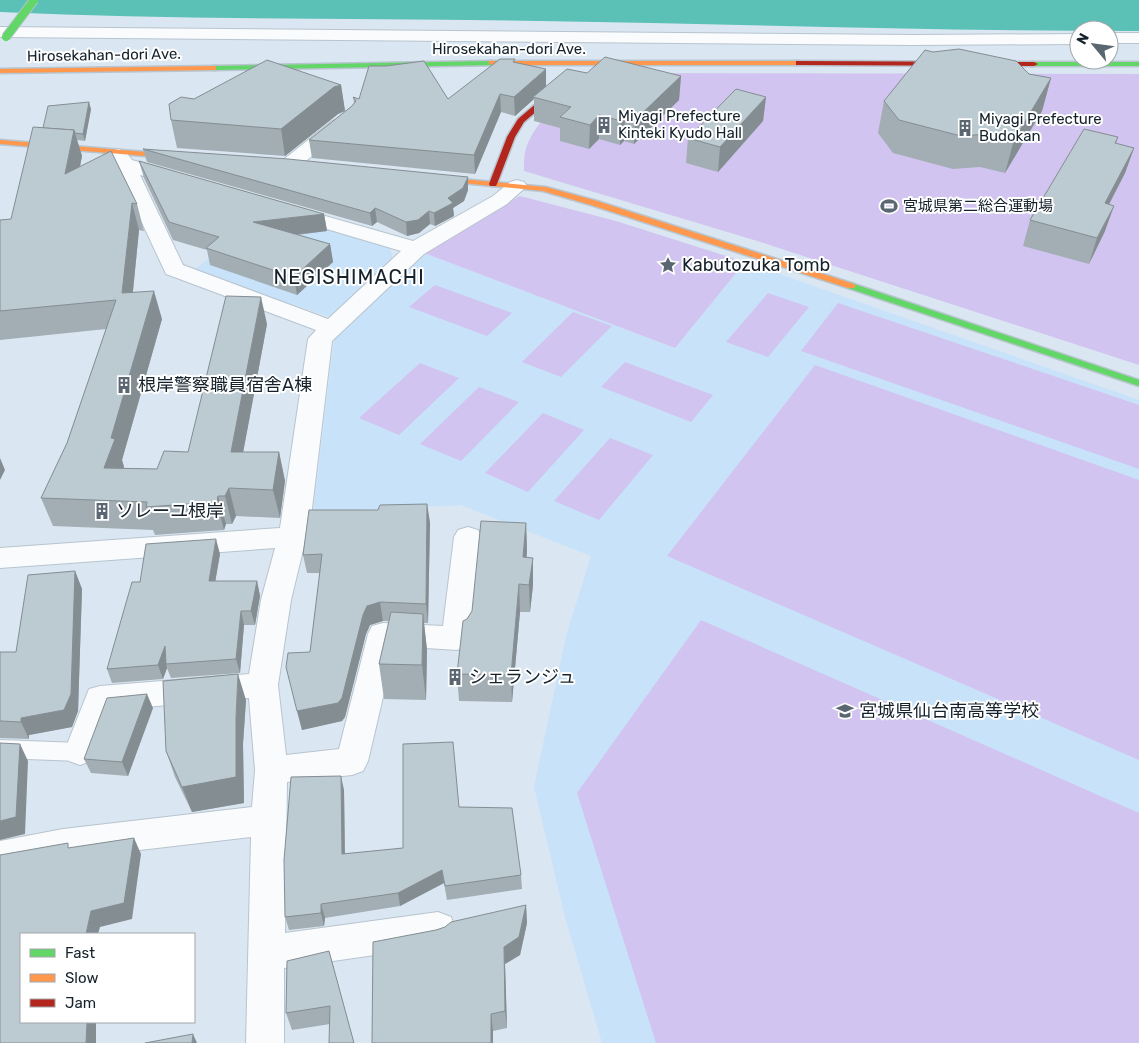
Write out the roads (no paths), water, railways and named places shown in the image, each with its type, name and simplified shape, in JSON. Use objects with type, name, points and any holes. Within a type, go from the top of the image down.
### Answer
[{"type":"main road","points":[[2,37],[34,0]]},
{"type":"main road","name":"Hirosekahan-dori Ave.","points":[[436,52],[1029,52]]},
{"type":"main road","name":"Hirosekahan-dori Ave.","points":[[0,71],[489,63],[1139,64]]},
{"type":"main road","points":[[493,184],[511,137],[521,121],[593,64]]},
{"type":"main road","points":[[0,142],[120,158],[193,157]]},
{"type":"main road","points":[[416,177],[518,186],[560,194],[676,228],[1139,383]]},
{"type":"street","points":[[2,37],[57,34],[894,40],[1069,39]]},
{"type":"street","points":[[1119,38],[1139,38]]},
{"type":"street","points":[[293,165],[346,119]]},
{"type":"street","points":[[120,158],[200,186]]},
{"type":"street","points":[[120,158],[174,268],[331,328]]},
{"type":"street","points":[[265,1043],[268,820],[271,770],[263,685],[276,600],[292,537],[320,339],[416,249],[500,200],[518,186]]},
{"type":"street","points":[[275,208],[416,249]]},
{"type":"street","points":[[0,558],[292,537]]},
{"type":"street","points":[[271,770],[352,761],[383,634],[457,638],[468,537]]},
{"type":"street","points":[[80,752],[100,698],[263,685]]},
{"type":"street","points":[[0,856],[63,844],[268,820]]},
{"type":"street","points":[[266,953],[438,929]]},
{"type":"lane","points":[[0,749],[80,752]]},
{"type":"place","name":"Miyagi Prefecture Kinteki Kyudo Hall","points":[[604,125]]},
{"type":"place","name":"Miyagi Prefecture Budokan","points":[[965,128]]},
{"type":"place","name":"宮城県第二総合運動場","points":[[889,206]]},
{"type":"place","name":"Kabutozuka Tomb","points":[[668,265]]},
{"type":"place","name":"根岸警察職員宿舎A棟","points":[[124,385]]},
{"type":"place","name":"ソレーユ根岸","points":[[102,511]]},
{"type":"place","name":"シェランジュ","points":[[455,677]]},
{"type":"place","name":"宮城県仙台南高等学校","points":[[845,711]]},
{"type":"district","name":"NEGISHIMACHI","points":[[349,277]]}]
